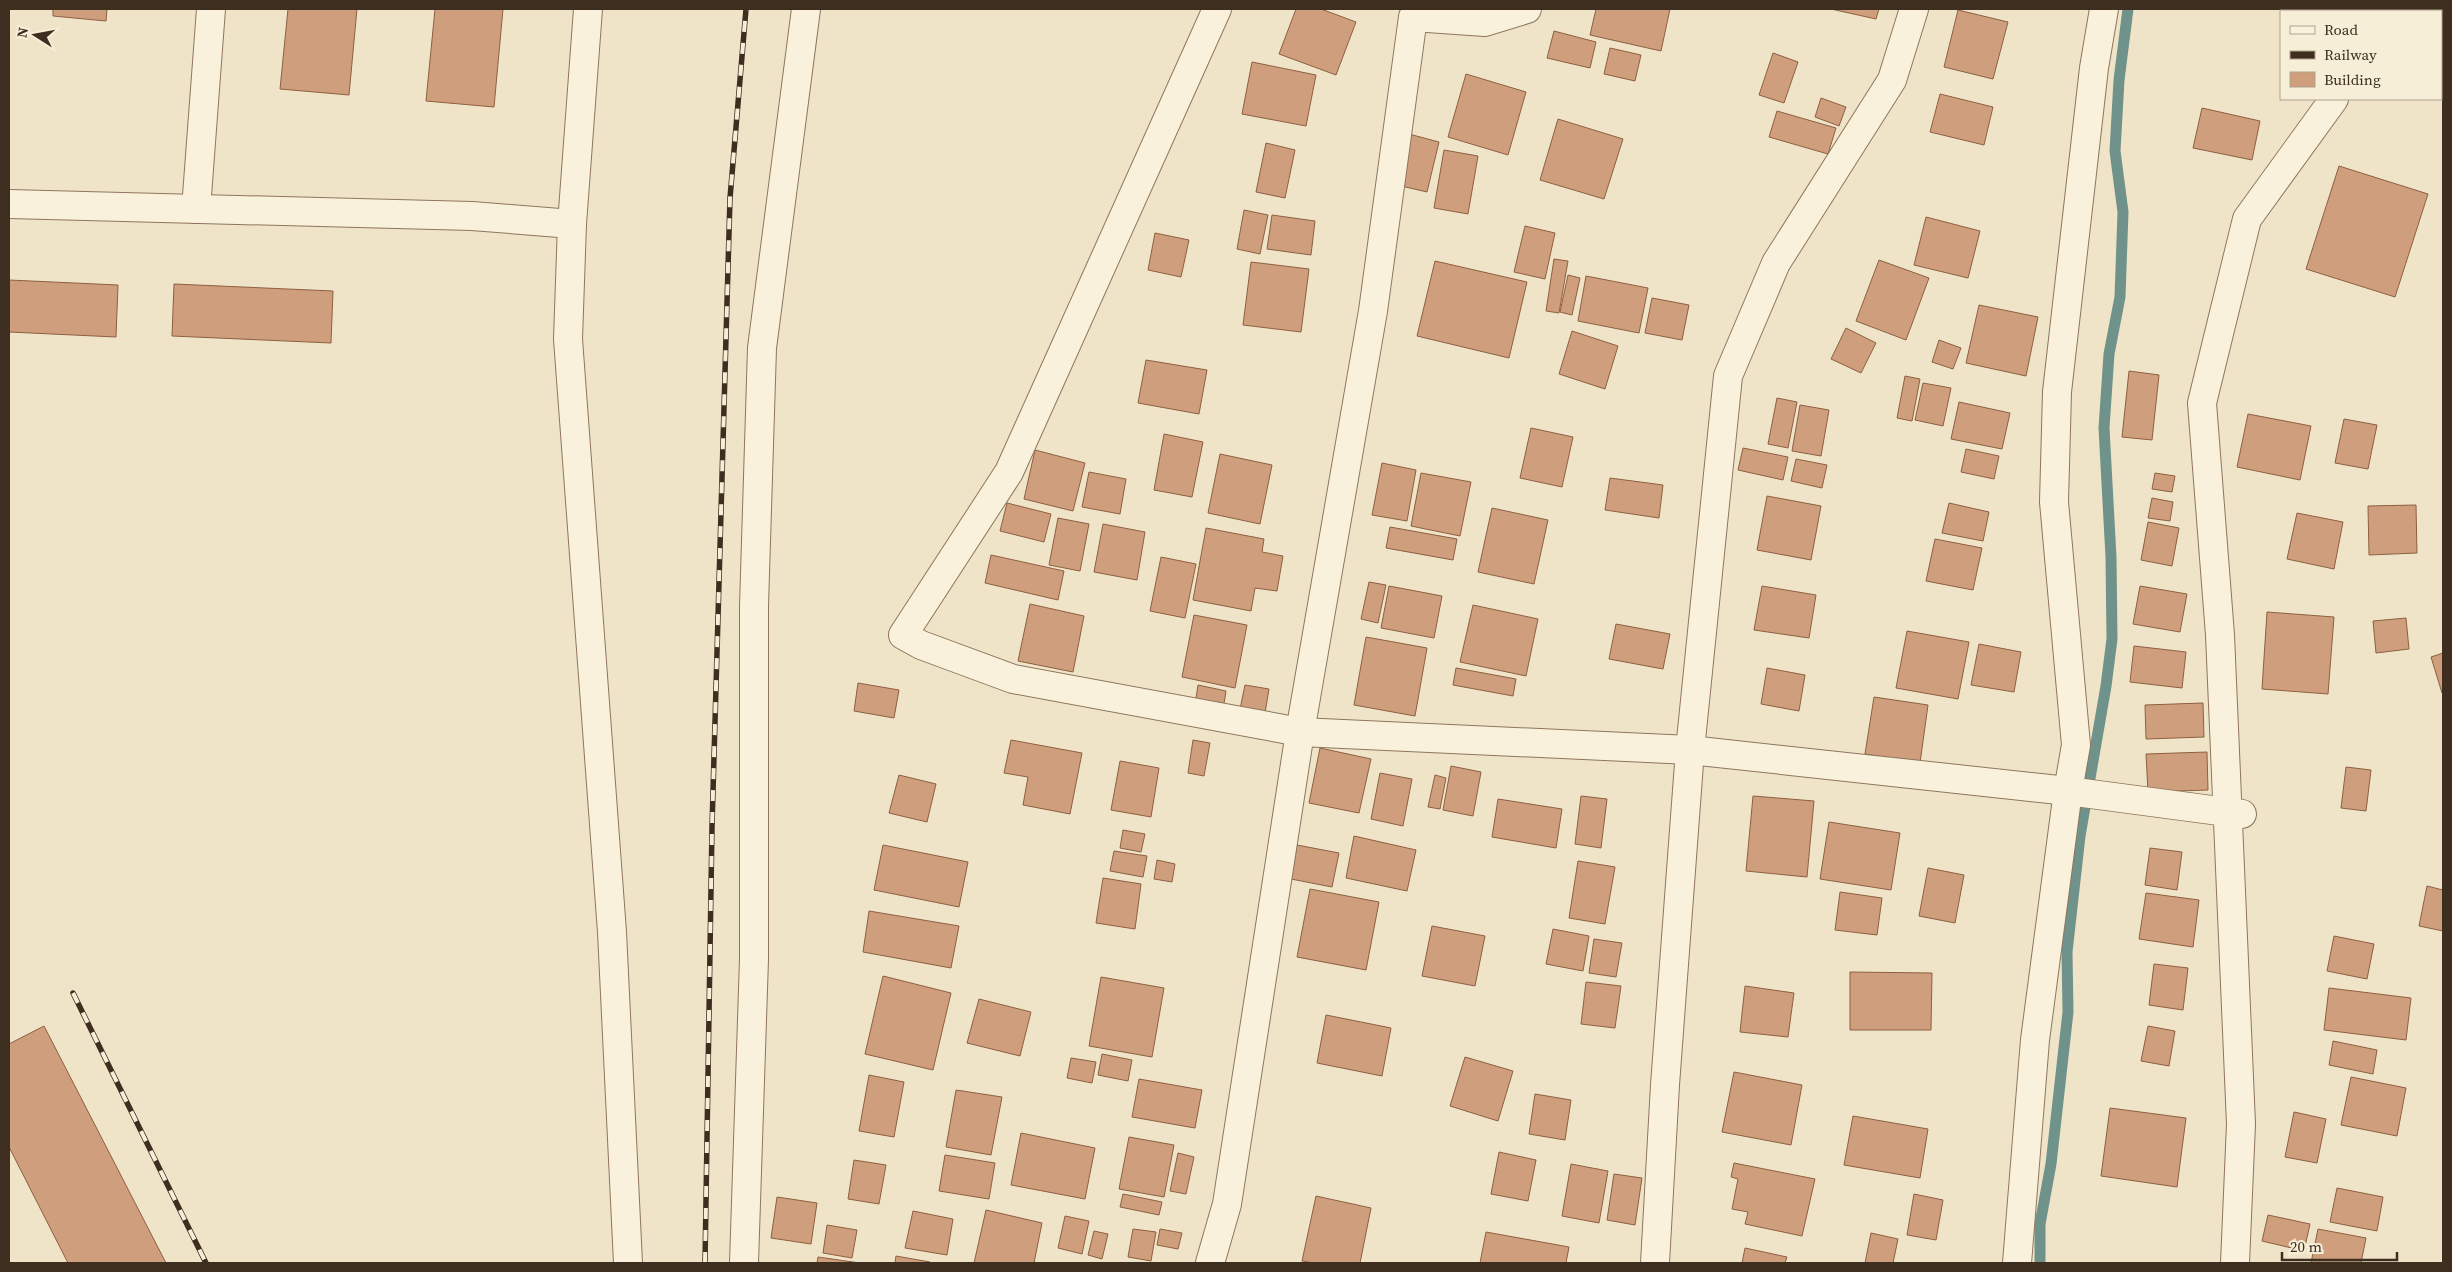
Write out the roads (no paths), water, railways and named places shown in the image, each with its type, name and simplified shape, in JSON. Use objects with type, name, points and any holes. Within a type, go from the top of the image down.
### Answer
[{"type":"street","points":[[196,209],[211,9]]},
{"type":"street","points":[[588,9],[572,224],[568,339],[612,932],[628,1263]]},
{"type":"street","points":[[744,1263],[754,959],[754,606],[762,348],[806,9]]},
{"type":"street","points":[[1217,9],[1009,472],[903,635],[920,645],[1013,679],[1300,732],[1690,750],[2068,792],[2235,813]]},
{"type":"street","points":[[1210,1263],[1227,1204],[1300,732],[1372,311],[1413,17],[1485,22],[1527,9]]},
{"type":"street","points":[[1655,1263],[1665,1085],[1690,750],[1728,376],[1776,263],[1892,80],[1914,9]]},
{"type":"street","points":[[2017,1263],[2035,1040],[2076,745],[2054,502],[2057,392],[2094,68],[2104,9]]},
{"type":"street","points":[[2235,1263],[2240,1124],[2235,813],[2202,402],[2247,219],[2333,100]]},
{"type":"street","points":[[9,204],[472,216],[572,224]]},
{"type":"waterway","points":[[2040,1263],[2040,1224],[2051,1164],[2068,1012],[2067,952],[2080,836],[2106,686],[2112,639],[2111,557],[2104,428],[2109,354],[2120,297],[2123,212],[2115,151],[2119,80],[2128,9]]},
{"type":"railway","points":[[705,1263],[712,827],[730,198],[746,9]]},
{"type":"railway","points":[[73,993],[206,1263]]}]
